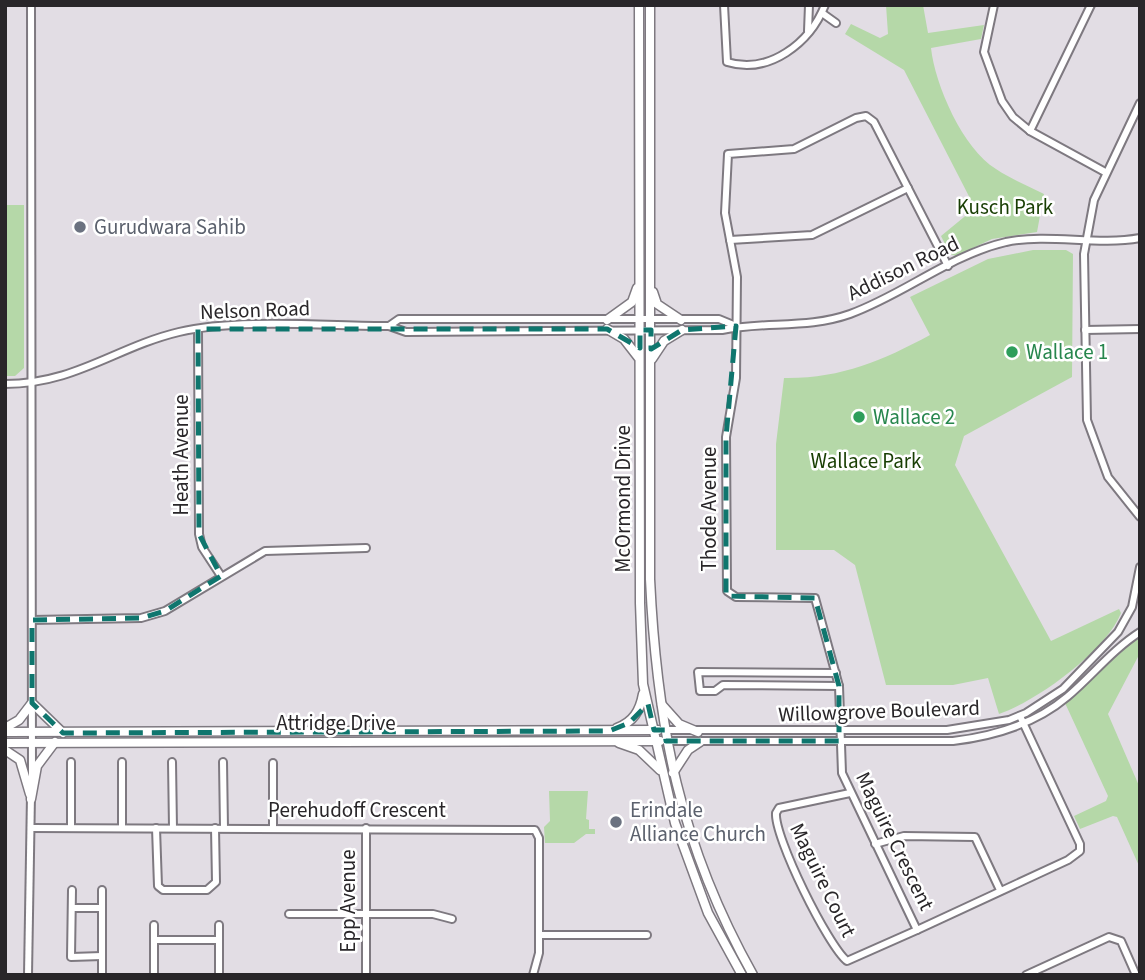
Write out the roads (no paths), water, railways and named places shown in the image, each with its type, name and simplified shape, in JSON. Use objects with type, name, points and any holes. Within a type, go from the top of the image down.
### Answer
[{"type":"main road","name":"McOrmond Drive","points":[[639,5],[643,684],[662,772],[686,859],[713,923],[742,975]]},
{"type":"main road","name":"McOrmond Drive","points":[[650,5],[653,640],[666,741],[696,856],[753,975]]},
{"type":"main road","points":[[639,282],[632,302],[607,325],[630,344],[640,362]]},
{"type":"main road","points":[[650,282],[657,304],[682,325],[664,341],[651,362]]},
{"type":"main road","points":[[640,511],[651,529]]},
{"type":"main road","points":[[609,731],[634,718],[640,708],[643,684]]},
{"type":"main road","points":[[660,702],[679,724],[698,732]]},
{"type":"main road","points":[[5,730],[19,720],[32,703],[63,733]]},
{"type":"main road","name":"Attridge Drive","points":[[5,730],[63,733],[665,730]]},
{"type":"main road","points":[[617,741],[639,750],[662,772]]},
{"type":"main road","name":"Attridge Drive","points":[[5,743],[666,741]]},
{"type":"main road","points":[[673,773],[688,750],[700,742]]},
{"type":"main road","points":[[31,799],[37,766],[55,743]]},
{"type":"main road","points":[[5,750],[20,760],[31,799]]},
{"type":"street","points":[[28,975],[32,828],[31,5]]},
{"type":"street","points":[[724,5],[727,62],[740,66],[772,61],[794,47],[808,32],[825,5]]},
{"type":"street","points":[[808,32],[809,5]]},
{"type":"street","points":[[994,5],[984,52],[1002,101],[1013,117],[1030,131],[1105,172]]},
{"type":"street","points":[[1030,131],[1091,5]]},
{"type":"street","points":[[822,13],[836,23]]},
{"type":"street","points":[[1140,103],[1105,172],[1091,211],[1085,239],[1085,398],[1093,443],[1114,487],[1140,517]]},
{"type":"street","points":[[736,326],[737,277],[725,213],[725,162],[728,154],[733,152],[794,149],[856,118],[866,116],[874,122],[948,266]]},
{"type":"street","points":[[730,240],[812,235],[908,188]]},
{"type":"street","name":"Addison Road","points":[[650,325],[682,325],[719,319],[736,326],[792,326],[838,318],[869,307],[987,248],[1015,240],[1140,238]]},
{"type":"street","name":"Nelson Road","points":[[389,326],[399,319],[650,325]]},
{"type":"street","name":"Nelson Road","points":[[5,384],[73,374],[159,339],[198,328],[389,326],[400,332],[607,325]]},
{"type":"street","name":"Thode Avenue","points":[[736,326],[736,378],[726,437],[727,591],[736,597],[815,598],[839,686],[839,732]]},
{"type":"street","name":"Heath Avenue","points":[[198,328],[199,534],[202,547],[221,576]]},
{"type":"street","points":[[1085,330],[1140,329]]},
{"type":"street","points":[[32,620],[141,618],[164,611],[265,551],[366,548]]},
{"type":"street","name":"Willowgrove Boulevard","points":[[665,730],[839,732],[968,729],[1020,716],[1063,689],[1118,632],[1132,607],[1140,568]]},
{"type":"street","name":"Willowgrove Boulevard","points":[[666,741],[953,741],[988,736],[1024,724],[1067,697],[1119,647],[1140,632]]},
{"type":"street","points":[[836,673],[698,672],[700,691],[715,691],[723,685],[839,686]]},
{"type":"street","name":"Maguire Crescent","points":[[839,732],[842,773],[918,930],[1077,856],[1080,848],[1020,716]]},
{"type":"street","points":[[71,762],[71,828]]},
{"type":"street","points":[[122,762],[122,828]]},
{"type":"street","points":[[173,762],[173,828]]},
{"type":"street","points":[[156,828],[158,886],[163,890],[207,890],[216,882],[223,762]]},
{"type":"street","points":[[273,762],[273,828]]},
{"type":"street","name":"Maguire Court","points":[[850,793],[779,808],[776,813],[776,825],[800,882],[837,949],[847,961],[918,930]]},
{"type":"street","name":"Perehudoff Crescent","points":[[32,828],[535,830],[539,846],[540,935],[539,953],[533,975]]},
{"type":"street","name":"Epp Avenue","points":[[366,828],[366,975]]},
{"type":"street","points":[[875,844],[904,836],[975,837],[1000,890]]},
{"type":"street","points":[[72,890],[71,957],[102,956]]},
{"type":"street","points":[[102,890],[102,975]]},
{"type":"street","points":[[72,908],[102,908]]},
{"type":"street","points":[[289,914],[433,914],[452,919]]},
{"type":"street","points":[[154,925],[154,975]]},
{"type":"street","points":[[219,925],[219,975]]},
{"type":"street","points":[[540,935],[647,935]]},
{"type":"street","points":[[1026,975],[1109,937],[1121,941],[1136,975]]},
{"type":"street","points":[[154,940],[219,940]]},
{"type":"place","name":"Gurudwara Sahib","points":[[80,227]]},
{"type":"place","name":"Wallace 1","points":[[1012,352]]},
{"type":"place","name":"Wallace 2","points":[[859,417]]},
{"type":"place","name":"Erindale Alliance Church","points":[[616,822]]},
{"type":"park label","name":"Kusch Park","points":[[1005,207]]},
{"type":"park label","name":"Wallace Park","points":[[866,461]]}]
